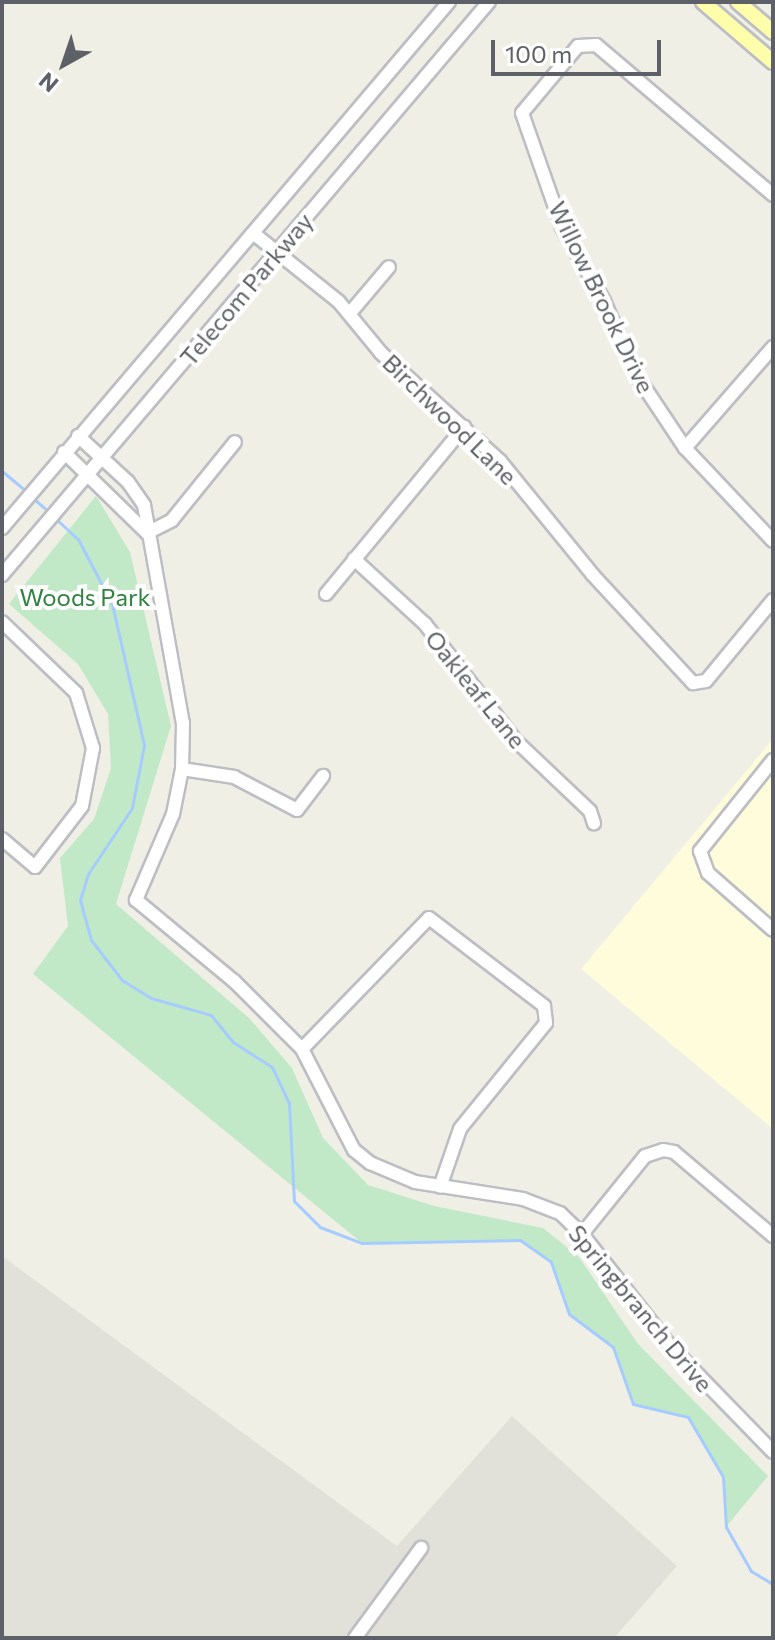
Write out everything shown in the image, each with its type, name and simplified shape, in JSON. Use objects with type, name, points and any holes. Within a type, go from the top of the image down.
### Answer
[{"type":"main road","points":[[703,2],[773,62]]},
{"type":"main road","points":[[738,2],[773,32]]},
{"type":"street","name":"Telecom Parkway","points":[[4,526],[449,2]]},
{"type":"street","name":"Telecom Parkway","points":[[2,575],[489,2]]},
{"type":"street","name":"Willow Brook Drive","points":[[773,195],[589,43],[578,46],[522,113],[523,126],[562,227],[604,301],[627,359],[685,448],[773,541]]},
{"type":"street","name":"Birchwood Lane","points":[[253,233],[350,313],[381,353],[500,461],[650,639],[701,685],[773,600]]},
{"type":"street","points":[[350,313],[389,267]]},
{"type":"street","points":[[685,448],[731,402],[773,347]]},
{"type":"street","points":[[326,594],[464,427]]},
{"type":"street","name":"Springbranch Drive","points":[[78,436],[144,505],[183,723],[182,769],[173,814],[136,900],[234,981],[302,1049],[354,1150],[387,1172],[440,1187],[544,1204],[582,1234],[671,1347],[773,1452]]},
{"type":"street","points":[[64,452],[147,533],[179,513],[235,442]]},
{"type":"street","points":[[121,509],[137,496]]},
{"type":"street","name":"Oakleaf Lane","points":[[354,559],[425,624],[515,740],[590,811],[594,823]]},
{"type":"street","points":[[2,622],[76,693],[93,748],[82,806],[35,867],[2,839]]},
{"type":"street","points":[[773,760],[700,851],[708,873],[773,930]]},
{"type":"street","points":[[182,769],[234,777],[297,810],[323,776]]},
{"type":"street","points":[[302,1049],[429,918],[544,1006],[549,1018],[470,1113],[440,1187]]},
{"type":"street","points":[[582,1234],[645,1156],[674,1152],[773,1236]]},
{"type":"street","points":[[355,1638],[421,1548]]},
{"type":"shaded area","points":[[773,739],[773,1129],[581,969]]},
{"type":"shaded area","points":[[2,1256],[397,1546],[512,1416],[677,1566],[614,1638],[2,1638]]},
{"type":"green space","name":"Woods Park","points":[[96,496],[130,552],[171,726],[116,904],[249,1018],[292,1068],[323,1138],[368,1185],[434,1206],[543,1228],[579,1257],[638,1344],[768,1476],[726,1527],[723,1477],[688,1417],[633,1404],[613,1347],[569,1314],[551,1261],[520,1240],[362,1243],[33,974],[68,926],[60,858],[94,819],[111,768],[108,714],[78,664],[9,604]]},
{"type":"waterway","points":[[2,471],[28,493]]},
{"type":"waterway","points":[[34,499],[49,512]]},
{"type":"waterway","points":[[54,517],[78,539],[112,604],[144,745],[132,808],[88,874],[80,900],[91,940],[122,980],[151,998],[211,1015],[233,1042],[272,1067],[289,1103],[294,1201],[320,1227],[362,1243],[520,1240],[551,1262],[569,1314],[613,1347],[633,1404],[688,1417],[723,1477],[726,1527],[751,1571],[773,1584]]}]
